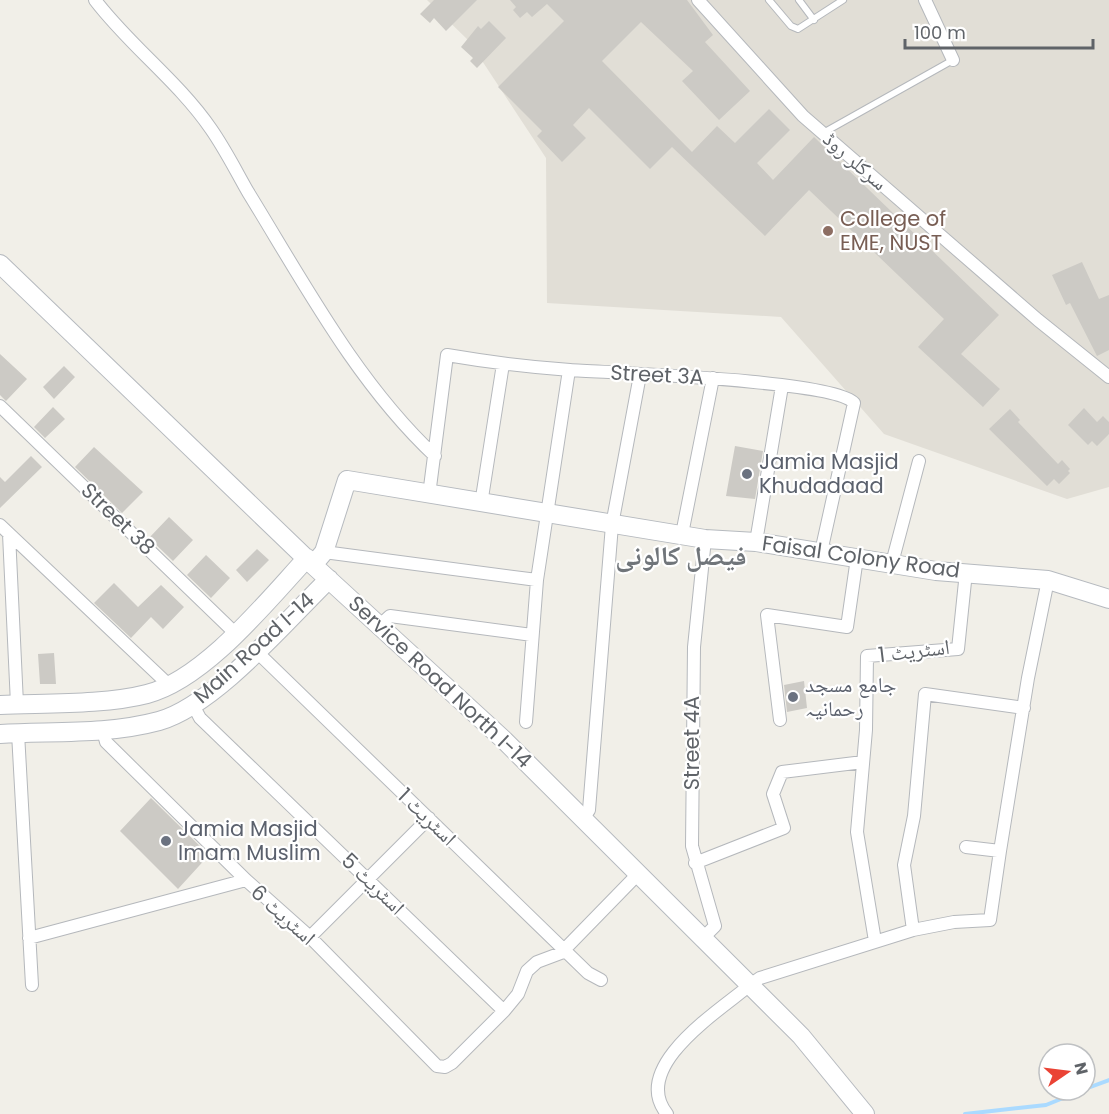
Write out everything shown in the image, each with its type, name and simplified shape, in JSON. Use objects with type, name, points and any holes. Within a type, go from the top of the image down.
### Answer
[{"type":"main road","name":"Service Road North I-14","points":[[0,264],[315,558],[329,579],[504,740],[801,1036],[865,1114]]},
{"type":"main road","name":"Faisal Colony Road","points":[[315,558],[347,480],[481,504],[705,539],[756,542],[892,563],[1048,580],[1109,600]]},
{"type":"main road","name":"Main Road I-14","points":[[9,705],[110,699],[147,694],[170,686],[207,660],[315,558]]},
{"type":"main road","name":"Main Road I-14","points":[[9,734],[103,731],[160,721],[194,705],[216,689],[329,579]]},
{"type":"main road","points":[[258,611],[276,630]]},
{"type":"street","points":[[95,0],[113,24],[161,70],[210,128],[337,334],[409,431],[435,456],[429,495]]},
{"type":"street","name":"سرکلر روڈ","points":[[698,0],[803,116],[1038,320],[1109,377]]},
{"type":"street","points":[[925,0],[953,60]]},
{"type":"street","name":"Street 3A","points":[[435,456],[447,355],[503,364],[569,370],[713,378],[844,396],[854,403],[853,412],[821,552]]},
{"type":"street","points":[[481,504],[503,364]]},
{"type":"street","points":[[526,722],[537,580],[569,370]]},
{"type":"street","points":[[583,819],[589,810],[612,525],[640,375]]},
{"type":"street","points":[[682,534],[713,378]]},
{"type":"street","points":[[756,542],[782,386]]},
{"type":"street","name":"Street 38","points":[[0,406],[235,633]]},
{"type":"street","points":[[892,563],[919,461]]},
{"type":"street","points":[[4,529],[170,686]]},
{"type":"street","points":[[4,529],[9,705]]},
{"type":"street","name":"Street 4A","points":[[703,938],[716,926],[695,863],[692,846],[694,647],[705,539]]},
{"type":"street","points":[[315,558],[537,580]]},
{"type":"street","points":[[780,720],[767,615],[847,627],[857,558]]},
{"type":"street","name":"اسٹریٹ 1","points":[[874,941],[856,832],[863,762],[867,656],[958,650],[966,572]]},
{"type":"street","points":[[667,1114],[661,1107],[657,1094],[663,1065],[673,1050],[760,978],[913,930],[954,922],[990,920],[1024,708],[1048,580]]},
{"type":"street","points":[[380,625],[390,616],[532,635]]},
{"type":"street","name":"اسٹریٹ 1","points":[[256,651],[588,973],[601,980]]},
{"type":"street","points":[[913,930],[904,865],[914,816],[925,694],[1024,708]]},
{"type":"street","name":"اسٹریٹ 5","points":[[194,705],[200,718],[504,1011]]},
{"type":"street","name":"اسٹریٹ 6","points":[[103,731],[106,742],[246,880],[310,937],[437,1066],[445,1067],[452,1063],[504,1011]]},
{"type":"street","points":[[9,734],[32,985]]},
{"type":"street","points":[[695,863],[784,828],[773,794],[782,772],[863,762]]},
{"type":"street","points":[[310,937],[429,818]]},
{"type":"street","points":[[966,847],[1000,851]]},
{"type":"street","points":[[504,1011],[518,994],[527,971],[537,962],[561,953],[638,874]]},
{"type":"street","points":[[29,938],[246,880]]},
{"type":"lane","points":[[770,0],[792,26],[798,28],[814,20],[834,2],[843,0]]},
{"type":"lane","points":[[799,0],[814,20]]},
{"type":"lane","points":[[822,133],[953,60]]},
{"type":"shaded area","name":"College of EME, NUST","points":[[427,0],[1109,0],[1109,487],[1067,499],[884,434],[781,317],[547,303],[546,158],[469,41]]},
{"type":"building","points":[[434,0],[477,0],[446,31],[434,18],[430,23],[420,14]]},
{"type":"building","points":[[510,0],[687,0],[713,35],[705,42],[750,91],[719,120],[682,81],[693,71],[641,22],[602,61],[692,152],[717,126],[735,143],[769,109],[790,130],[757,163],[773,180],[814,137],[999,315],[961,354],[1000,389],[983,407],[918,347],[944,319],[809,190],[765,236],[672,147],[650,169],[589,108],[573,125],[586,138],[562,162],[537,136],[542,131],[498,87],[564,21],[547,4],[532,17],[527,12],[520,18],[513,10],[516,7]]},
{"type":"building","points":[[489,21],[506,38],[477,68],[470,61],[473,58],[461,47],[478,26],[481,29]]},
{"type":"building","points":[[1082,262],[1099,299],[1109,295],[1109,350],[1097,356],[1070,303],[1066,305],[1052,275]]},
{"type":"building","points":[[0,354],[27,379],[6,401],[0,395]]},
{"type":"building","points":[[64,366],[75,377],[54,399],[43,387]]},
{"type":"building","points":[[53,407],[65,419],[45,438],[34,427]]},
{"type":"building","points":[[1084,408],[1097,422],[1103,416],[1109,422],[1109,434],[1097,446],[1092,441],[1088,445],[1068,425]]},
{"type":"building","points":[[1010,409],[1020,420],[1018,422],[1058,464],[1062,460],[1070,469],[1068,471],[1070,473],[1059,484],[1054,479],[1047,486],[989,429]]},
{"type":"building","name":"Jamia Masjid Khudadaad","points":[[735,446],[763,451],[755,499],[726,496]]},
{"type":"building","points":[[94,447],[143,492],[122,513],[75,467]]},
{"type":"building","points":[[31,456],[42,467],[0,508],[0,477],[5,482]]},
{"type":"building","points":[[169,517],[193,540],[173,561],[149,538]]},
{"type":"building","points":[[257,549],[269,560],[247,582],[236,570]]},
{"type":"building","points":[[206,555],[230,578],[211,598],[187,575]]},
{"type":"building","points":[[114,583],[138,607],[161,585],[184,607],[163,629],[151,617],[131,638],[94,603]]},
{"type":"building","points":[[54,653],[56,684],[40,684],[38,654]]},
{"type":"building","name":"جامع مسجد رحمانیہ","points":[[804,681],[807,708],[787,712],[784,685]]},
{"type":"building","name":"Jamia Masjid Imam Muslim","points":[[151,798],[209,855],[178,889],[120,831]]},
{"type":"waterway","points":[[1097,1084],[1109,1080]]},
{"type":"waterway","points":[[965,1114],[1046,1105],[1053,1102]]},
{"type":"place","name":"College of EME, NUST","points":[[828,231]]},
{"type":"place","name":"Jamia Masjid Khudadaad","points":[[747,474]]},
{"type":"place","name":"جامع مسجد رحمانیہ","points":[[793,697]]},
{"type":"place","name":"Jamia Masjid Imam Muslim","points":[[166,841]]},
{"type":"district","name":"فیصل کالونی","points":[[681,556]]}]
